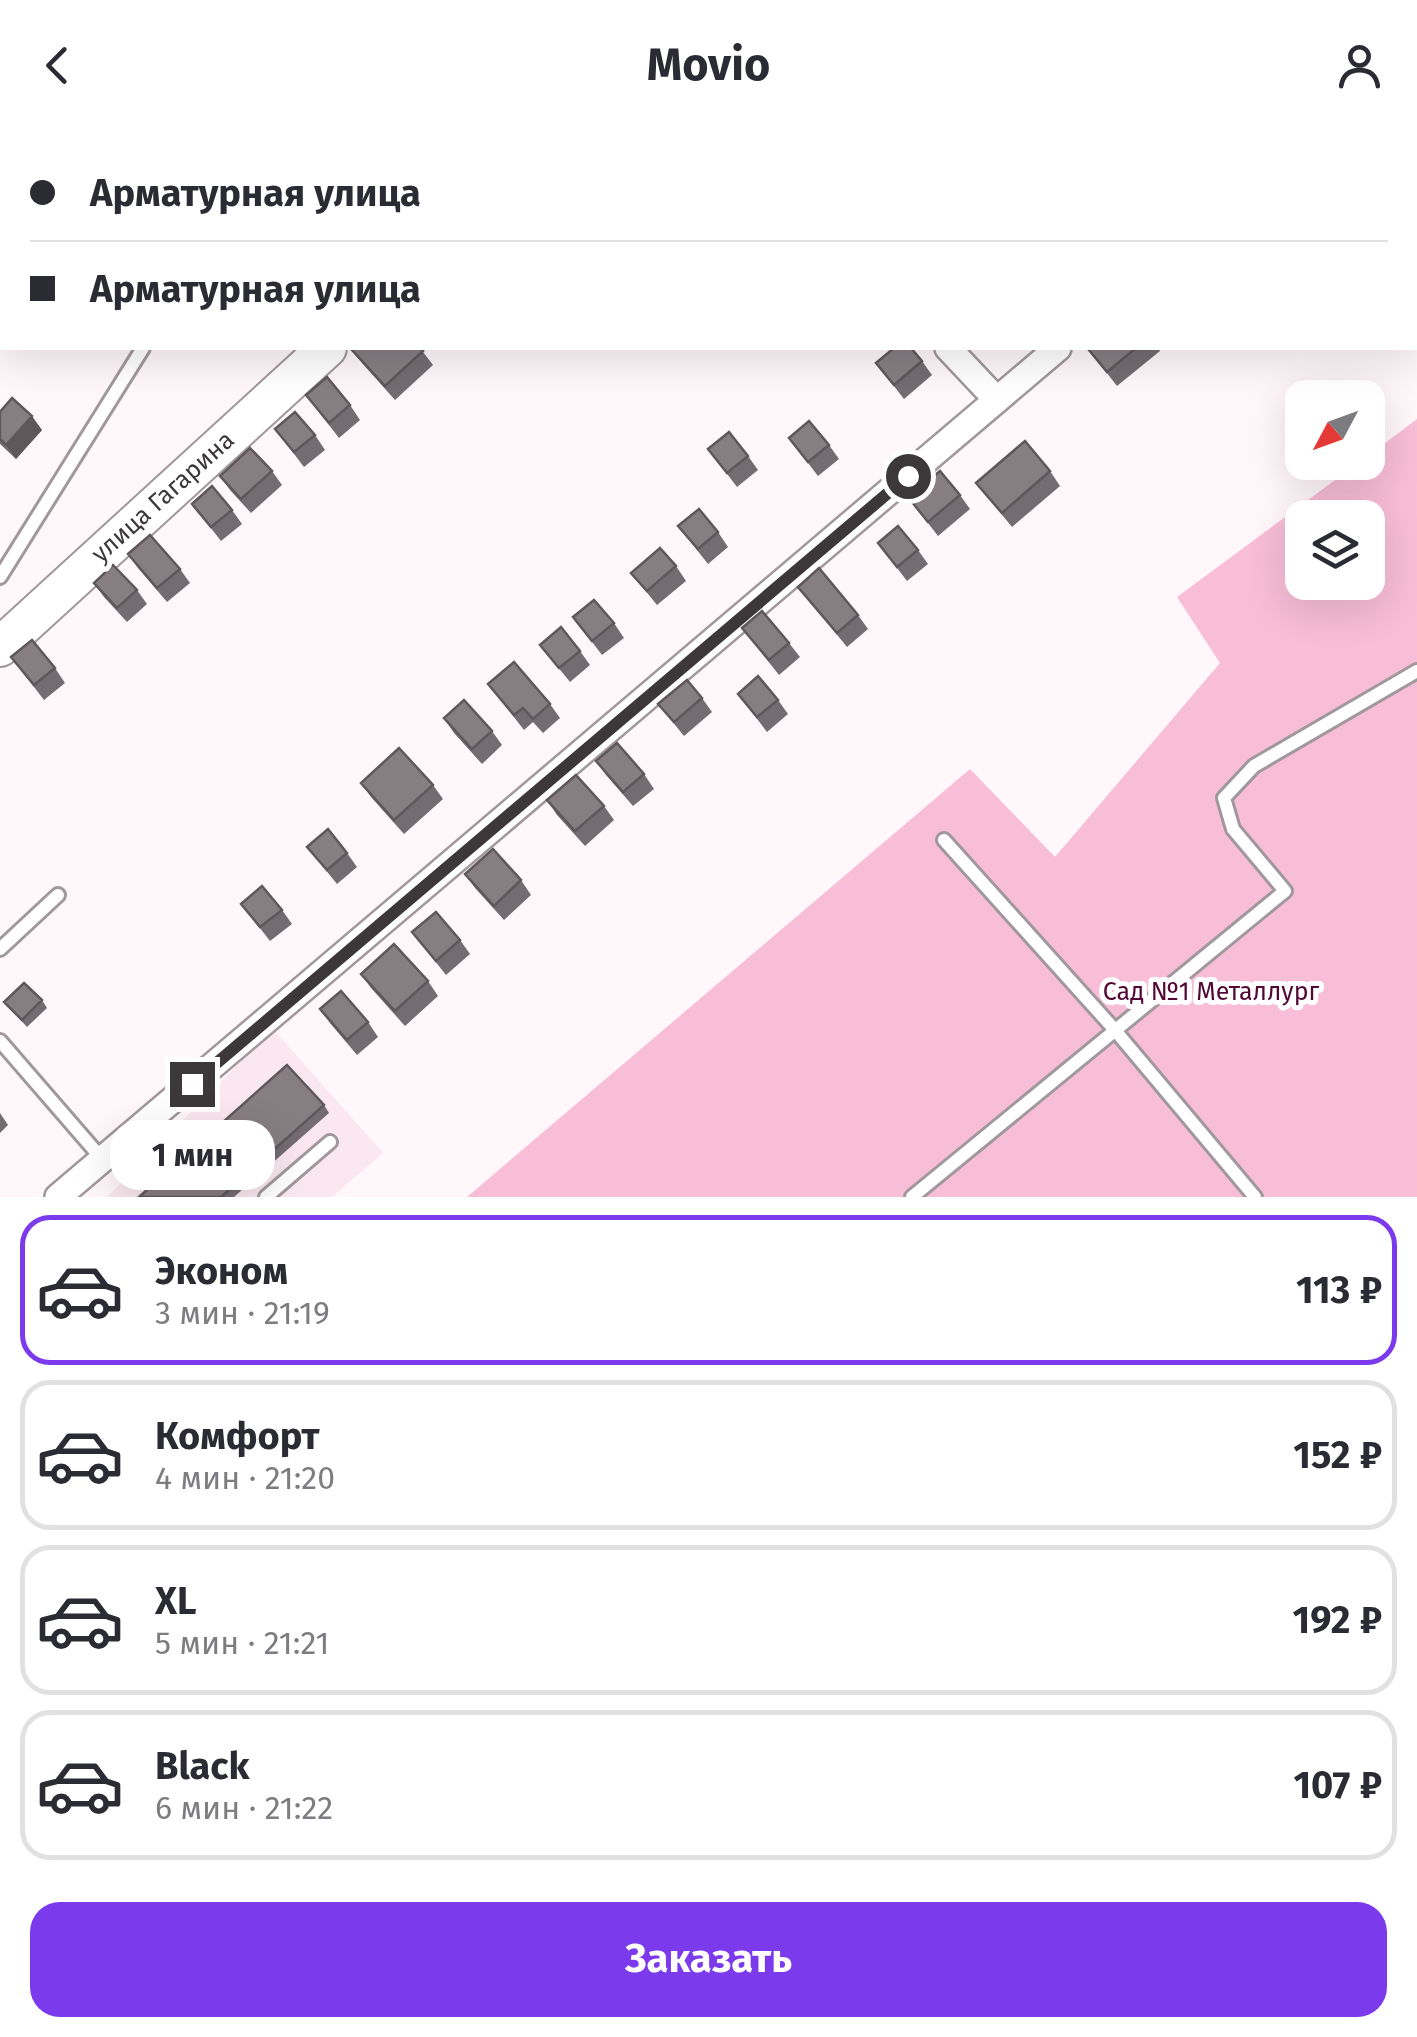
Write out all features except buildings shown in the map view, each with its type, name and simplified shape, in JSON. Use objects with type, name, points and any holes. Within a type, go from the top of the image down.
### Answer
[{"type":"street","name":"улица Гагарина","points":[[0,647],[325,350]]},
{"type":"street","points":[[950,350],[997,400]]},
{"type":"street","points":[[58,1197],[1056,350]]},
{"type":"lane","points":[[0,576],[142,350]]},
{"type":"lane","points":[[912,1197],[1285,891],[1233,829],[1224,798],[1254,766],[1417,671]]},
{"type":"lane","points":[[944,840],[1114,1029],[1255,1197]]},
{"type":"lane","points":[[0,949],[58,895]]},
{"type":"lane","points":[[0,1041],[103,1160]]},
{"type":"lane","points":[[266,1197],[330,1142]]},
{"type":"shaded area","points":[[273,1029],[383,1153],[332,1197],[107,1197]]},
{"type":"green space","name":"Сад №1 Металлург","points":[[1417,419],[1417,1197],[467,1197],[970,769],[1055,857],[1220,663],[1177,597],[1285,517],[1285,600],[1385,600],[1385,500],[1308,500],[1335,480],[1385,480],[1385,443]]},
{"type":"route","points":[[192,1084],[908,476]]}]
